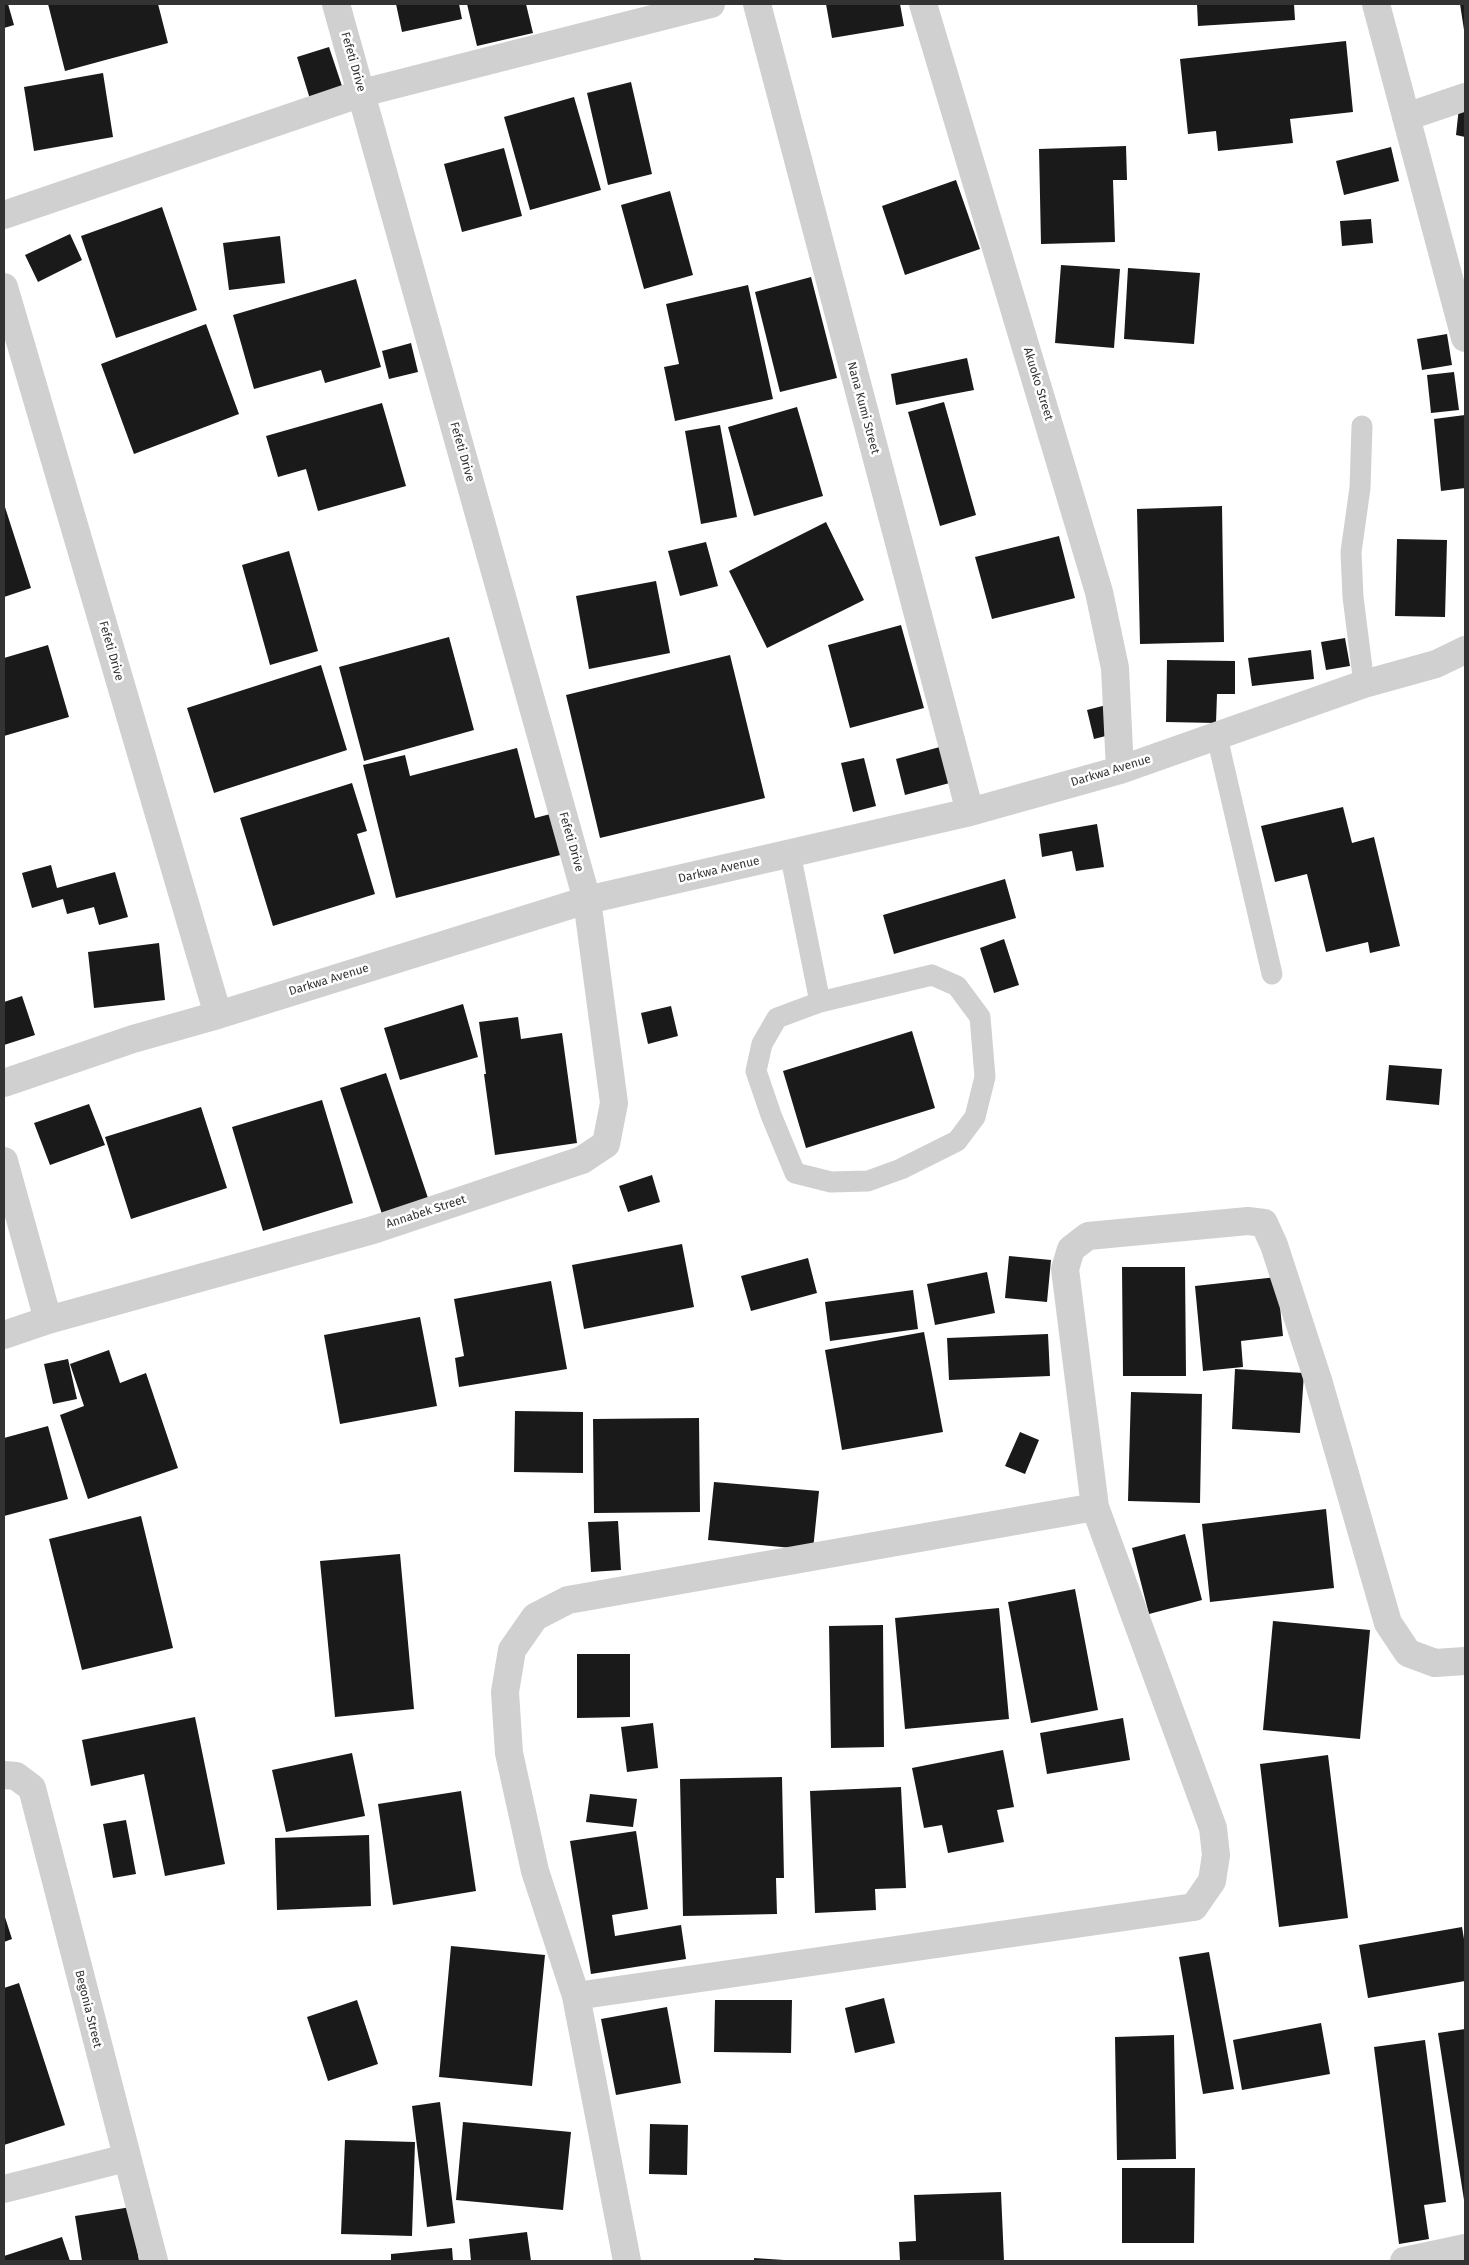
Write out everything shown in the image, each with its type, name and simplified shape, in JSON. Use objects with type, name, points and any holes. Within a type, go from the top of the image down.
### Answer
[{"type":"street","name":"Fefeti Drive","points":[[336,4],[587,900]]},
{"type":"street","points":[[4,215],[362,93],[711,4]]},
{"type":"street","name":"Nana Kumi Street","points":[[757,4],[970,812]]},
{"type":"street","name":"Akuoko Street","points":[[923,4],[1100,592],[1115,668],[1120,770]]},
{"type":"street","points":[[1376,4],[1465,338]]},
{"type":"street","points":[[1406,117],[1465,98]]},
{"type":"street","name":"Fefeti Drive","points":[[4,287],[218,1015]]},
{"type":"street","name":"Darkwa Avenue","points":[[4,1083],[133,1038],[218,1015],[587,900],[970,812],[1120,770],[1364,684],[1436,664],[1465,650]]},
{"type":"street","name":"Annabek Street","points":[[4,1334],[48,1320],[373,1230],[582,1160],[606,1144],[614,1103],[587,900]]},
{"type":"street","points":[[4,1161],[48,1320]]},
{"type":"street","points":[[576,1996],[1194,1907],[1212,1881],[1216,1855],[1213,1828],[1095,1508],[1065,1269],[1071,1249],[1088,1236],[1248,1221],[1264,1223],[1274,1245],[1318,1380],[1388,1623],[1408,1653],[1435,1663],[1465,1661]]},
{"type":"street","points":[[627,2261],[576,1996],[535,1870],[509,1753],[505,1692],[512,1650],[535,1617],[568,1600],[1095,1508]]},
{"type":"street","name":"Begonia Street","points":[[4,1775],[16,1776],[32,1788],[154,2261]]},
{"type":"street","points":[[4,2189],[126,2158]]},
{"type":"street","points":[[1404,2261],[1465,2248]]},
{"type":"lane","points":[[1362,426],[1360,488],[1351,552],[1353,597],[1364,684]]},
{"type":"lane","points":[[1217,736],[1272,974]]},
{"type":"lane","points":[[790,854],[820,1002]]},
{"type":"lane","points":[[932,975],[957,986],[980,1017],[985,1077],[975,1117],[957,1141],[901,1169],[868,1181],[831,1182],[794,1173],[756,1071],[762,1044],[778,1018],[820,1002],[932,975]]},
{"type":"building","points":[[4,4],[8,4],[14,25],[4,28]]},
{"type":"building","points":[[48,4],[158,4],[168,43],[65,71]]},
{"type":"building","points":[[396,4],[459,4],[462,19],[402,32]]},
{"type":"building","points":[[467,4],[526,4],[533,33],[477,46]]},
{"type":"building","points":[[826,4],[900,4],[904,26],[832,38]]},
{"type":"building","points":[[1197,4],[1294,4],[1295,20],[1198,26]]},
{"type":"building","points":[[1460,4],[1465,4],[1465,30],[1464,30]]},
{"type":"building","points":[[1346,41],[1353,112],[1290,119],[1293,143],[1218,151],[1216,131],[1188,134],[1180,59]]},
{"type":"building","points":[[329,47],[343,89],[310,99],[297,57]]},
{"type":"building","points":[[103,73],[113,137],[34,151],[24,87]]},
{"type":"building","points":[[631,82],[652,174],[608,185],[587,93]]},
{"type":"building","points":[[574,97],[601,190],[530,210],[504,117]]},
{"type":"building","points":[[1459,107],[1465,108],[1465,137],[1456,135]]},
{"type":"building","points":[[1126,146],[1127,180],[1113,180],[1115,242],[1041,244],[1039,149]]},
{"type":"building","points":[[1391,147],[1399,181],[1344,195],[1336,161]]},
{"type":"building","points":[[504,148],[522,216],[462,232],[444,164]]},
{"type":"building","points":[[956,180],[980,249],[905,275],[882,206]]},
{"type":"building","points":[[670,191],[693,275],[644,289],[621,205]]},
{"type":"building","points":[[162,207],[197,310],[116,338],[81,236]]},
{"type":"building","points":[[1371,219],[1373,243],[1342,246],[1340,221]]},
{"type":"building","points":[[70,234],[82,260],[38,282],[25,255]]},
{"type":"building","points":[[280,236],[285,283],[229,290],[223,243]]},
{"type":"building","points":[[1061,265],[1120,269],[1114,348],[1055,343]]},
{"type":"building","points":[[1128,268],[1200,273],[1194,344],[1124,339]]},
{"type":"building","points":[[811,277],[837,378],[780,392],[755,292]]},
{"type":"building","points":[[356,279],[381,367],[325,383],[321,370],[254,389],[233,315]]},
{"type":"building","points":[[748,285],[773,399],[675,421],[664,367],[679,364],[666,304]]},
{"type":"building","points":[[206,324],[239,414],[134,454],[101,364]]},
{"type":"building","points":[[1447,334],[1452,365],[1422,370],[1417,339]]},
{"type":"building","points":[[411,343],[418,372],[389,379],[382,351]]},
{"type":"building","points":[[967,358],[974,390],[896,405],[891,374]]},
{"type":"building","points":[[1454,372],[1459,410],[1431,413],[1427,375]]},
{"type":"building","points":[[944,402],[976,515],[940,526],[908,412]]},
{"type":"building","points":[[382,403],[406,486],[318,511],[306,469],[278,477],[266,436]]},
{"type":"building","points":[[797,407],[823,496],[754,516],[728,427]]},
{"type":"building","points":[[1465,415],[1465,488],[1441,491],[1434,419]]},
{"type":"building","points":[[720,425],[737,517],[701,524],[685,431]]},
{"type":"building","points":[[4,504],[31,588],[4,597]]},
{"type":"building","points":[[1222,506],[1224,642],[1140,644],[1137,509]]},
{"type":"building","points":[[826,522],[864,600],[767,648],[729,571]]},
{"type":"building","points":[[1059,536],[1075,598],[992,619],[975,557]]},
{"type":"building","points":[[1397,539],[1447,540],[1445,617],[1395,616]]},
{"type":"building","points":[[706,542],[718,586],[680,596],[668,551]]},
{"type":"building","points":[[289,551],[318,651],[270,665],[242,565]]},
{"type":"building","points":[[656,581],[670,653],[589,669],[576,596]]},
{"type":"building","points":[[901,625],[924,708],[850,728],[828,645]]},
{"type":"building","points":[[449,637],[474,730],[364,761],[339,667]]},
{"type":"building","points":[[1345,638],[1350,666],[1326,670],[1321,642]]},
{"type":"building","points":[[48,645],[69,717],[4,736],[4,658]]},
{"type":"building","points":[[1311,650],[1314,679],[1252,686],[1248,658]]},
{"type":"building","points":[[730,655],[765,798],[600,838],[566,695]]},
{"type":"building","points":[[1167,660],[1235,661],[1235,694],[1217,694],[1216,723],[1166,722]]},
{"type":"building","points":[[321,665],[347,750],[214,793],[187,708]]},
{"type":"building","points":[[1118,702],[1125,731],[1094,739],[1087,710]]},
{"type":"building","points":[[947,745],[957,781],[905,795],[896,759]]},
{"type":"building","points":[[517,748],[535,818],[558,812],[568,853],[396,898],[363,765],[405,755],[410,776]]},
{"type":"building","points":[[864,758],[876,806],[853,812],[841,763]]},
{"type":"building","points":[[352,783],[367,831],[357,834],[375,894],[273,926],[240,818]]},
{"type":"building","points":[[1343,807],[1352,843],[1374,837],[1400,946],[1370,953],[1368,942],[1326,952],[1307,874],[1275,882],[1261,826]]},
{"type":"building","points":[[1097,824],[1104,867],[1076,871],[1072,851],[1042,857],[1039,834]]},
{"type":"building","points":[[51,865],[57,888],[115,872],[128,917],[99,925],[94,907],[67,914],[63,899],[32,908],[22,873]]},
{"type":"building","points":[[1005,879],[1016,918],[894,954],[883,915]]},
{"type":"building","points":[[1004,939],[1019,985],[994,993],[980,948]]},
{"type":"building","points":[[159,943],[165,1000],[94,1008],[88,952]]},
{"type":"building","points":[[22,996],[35,1035],[4,1045],[4,1002]]},
{"type":"building","points":[[463,1004],[478,1057],[400,1080],[384,1028]]},
{"type":"building","points":[[671,1006],[678,1036],[648,1044],[641,1013]]},
{"type":"building","points":[[518,1017],[521,1039],[562,1033],[577,1143],[495,1155],[479,1022]]},
{"type":"building","points":[[912,1031],[935,1108],[806,1148],[783,1071]]},
{"type":"building","points":[[1389,1065],[1442,1069],[1439,1105],[1386,1100]]},
{"type":"building","points":[[386,1073],[430,1204],[384,1220],[340,1088]]},
{"type":"building","points":[[322,1100],[353,1203],[263,1231],[232,1127]]},
{"type":"building","points":[[89,1104],[105,1145],[50,1165],[34,1123]]},
{"type":"building","points":[[201,1107],[227,1188],[131,1219],[105,1137]]},
{"type":"building","points":[[652,1175],[660,1202],[628,1212],[619,1186]]},
{"type":"building","points":[[682,1244],[694,1307],[584,1329],[572,1265]]},
{"type":"building","points":[[1009,1256],[1051,1260],[1047,1302],[1005,1298]]},
{"type":"building","points":[[808,1258],[817,1293],[751,1311],[741,1276]]},
{"type":"building","points":[[1122,1267],[1185,1267],[1186,1376],[1123,1376]]},
{"type":"building","points":[[987,1272],[995,1313],[935,1325],[927,1284]]},
{"type":"building","points":[[1277,1277],[1283,1336],[1241,1341],[1243,1367],[1203,1371],[1195,1286]]},
{"type":"building","points":[[551,1281],[567,1369],[459,1387],[455,1358],[464,1356],[454,1299]]},
{"type":"building","points":[[913,1290],[918,1329],[830,1341],[825,1302]]},
{"type":"building","points":[[420,1317],[437,1406],[340,1424],[324,1335]]},
{"type":"building","points":[[924,1332],[943,1432],[842,1450],[825,1350]]},
{"type":"building","points":[[1048,1334],[1050,1376],[949,1380],[947,1338]]},
{"type":"building","points":[[109,1350],[120,1383],[146,1373],[178,1468],[88,1499],[60,1415],[84,1406],[70,1364]]},
{"type":"building","points":[[68,1359],[77,1399],[53,1404],[44,1364]]},
{"type":"building","points":[[1235,1369],[1304,1373],[1300,1433],[1232,1429]]},
{"type":"building","points":[[1131,1392],[1202,1394],[1200,1503],[1128,1501]]},
{"type":"building","points":[[515,1411],[583,1412],[583,1473],[514,1472]]},
{"type":"building","points":[[699,1418],[700,1512],[594,1513],[593,1419]]},
{"type":"building","points":[[48,1426],[68,1499],[4,1516],[4,1438]]},
{"type":"building","points":[[1020,1432],[1039,1440],[1025,1474],[1005,1466]]},
{"type":"building","points":[[714,1482],[819,1491],[813,1550],[708,1540]]},
{"type":"building","points":[[1326,1509],[1334,1588],[1210,1602],[1202,1524]]},
{"type":"building","points":[[141,1516],[173,1648],[82,1670],[49,1539]]},
{"type":"building","points":[[618,1521],[621,1570],[591,1572],[588,1522]]},
{"type":"building","points":[[1185,1534],[1202,1600],[1149,1614],[1132,1548]]},
{"type":"building","points":[[400,1554],[414,1709],[335,1717],[320,1561]]},
{"type":"building","points":[[1075,1589],[1098,1710],[1031,1723],[1008,1602]]},
{"type":"building","points":[[999,1608],[1009,1719],[905,1729],[895,1618]]},
{"type":"building","points":[[1273,1621],[1370,1630],[1360,1739],[1263,1730]]},
{"type":"building","points":[[883,1625],[884,1747],[831,1748],[829,1626]]},
{"type":"building","points":[[577,1654],[630,1654],[630,1717],[577,1718]]},
{"type":"building","points":[[195,1717],[225,1864],[165,1876],[144,1774],[91,1786],[82,1740]]},
{"type":"building","points":[[1123,1718],[1130,1760],[1047,1774],[1040,1733]]},
{"type":"building","points":[[653,1723],[658,1768],[627,1772],[621,1727]]},
{"type":"building","points":[[1003,1750],[1014,1807],[997,1810],[1004,1842],[948,1853],[942,1825],[924,1828],[912,1768]]},
{"type":"building","points":[[352,1753],[365,1816],[286,1832],[272,1770]]},
{"type":"building","points":[[1328,1755],[1348,1918],[1279,1927],[1260,1764]]},
{"type":"building","points":[[782,1777],[784,1878],[776,1878],[777,1914],[683,1916],[680,1779]]},
{"type":"building","points":[[901,1787],[906,1888],[875,1889],[876,1910],[815,1913],[810,1791]]},
{"type":"building","points":[[461,1791],[476,1891],[393,1905],[378,1804]]},
{"type":"building","points":[[590,1794],[637,1799],[633,1827],[586,1822]]},
{"type":"building","points":[[126,1820],[136,1874],[113,1878],[103,1824]]},
{"type":"building","points":[[636,1831],[648,1909],[612,1915],[615,1936],[681,1925],[686,1959],[591,1974],[570,1841]]},
{"type":"building","points":[[369,1835],[371,1906],[277,1910],[275,1838]]},
{"type":"building","points":[[4,1914],[12,1939],[4,1942]]},
{"type":"building","points":[[1462,1927],[1465,1945],[1465,1981],[1368,1998],[1359,1945]]},
{"type":"building","points":[[451,1946],[545,1955],[532,2086],[439,2077]]},
{"type":"building","points":[[1209,1952],[1234,2089],[1203,2094],[1179,1957]]},
{"type":"building","points":[[19,1983],[65,2125],[4,2145],[4,1988]]},
{"type":"building","points":[[884,1998],[895,2043],[855,2053],[845,2008]]},
{"type":"building","points":[[357,2000],[378,2064],[328,2081],[307,2017]]},
{"type":"building","points":[[715,2000],[792,2000],[791,2053],[714,2052]]},
{"type":"building","points":[[667,2007],[681,2083],[616,2095],[601,2019]]},
{"type":"building","points":[[1321,2023],[1330,2074],[1242,2090],[1233,2040]]},
{"type":"building","points":[[1465,2029],[1465,2200],[1464,2200],[1438,2033]]},
{"type":"building","points":[[1174,2035],[1176,2159],[1117,2160],[1115,2037]]},
{"type":"building","points":[[1425,2040],[1446,2202],[1424,2205],[1429,2239],[1399,2244],[1374,2047]]},
{"type":"building","points":[[440,2102],[455,2223],[427,2227],[412,2106]]},
{"type":"building","points":[[463,2122],[571,2132],[563,2210],[456,2200]]},
{"type":"building","points":[[650,2124],[688,2125],[687,2175],[649,2174]]},
{"type":"building","points":[[345,2140],[415,2142],[412,2236],[341,2234]]},
{"type":"building","points":[[1122,2168],[1195,2168],[1194,2243],[1122,2243]]},
{"type":"building","points":[[1001,2192],[1004,2261],[900,2261],[899,2242],[916,2241],[914,2195]]},
{"type":"building","points":[[131,2207],[139,2261],[82,2261],[75,2216]]},
{"type":"building","points":[[527,2232],[531,2261],[471,2261],[469,2239]]},
{"type":"building","points":[[62,2237],[70,2261],[4,2261],[4,2256]]},
{"type":"building","points":[[452,2248],[453,2261],[391,2261],[391,2254]]},
{"type":"building","points":[[754,2258],[784,2260],[784,2261],[754,2261]]}]
